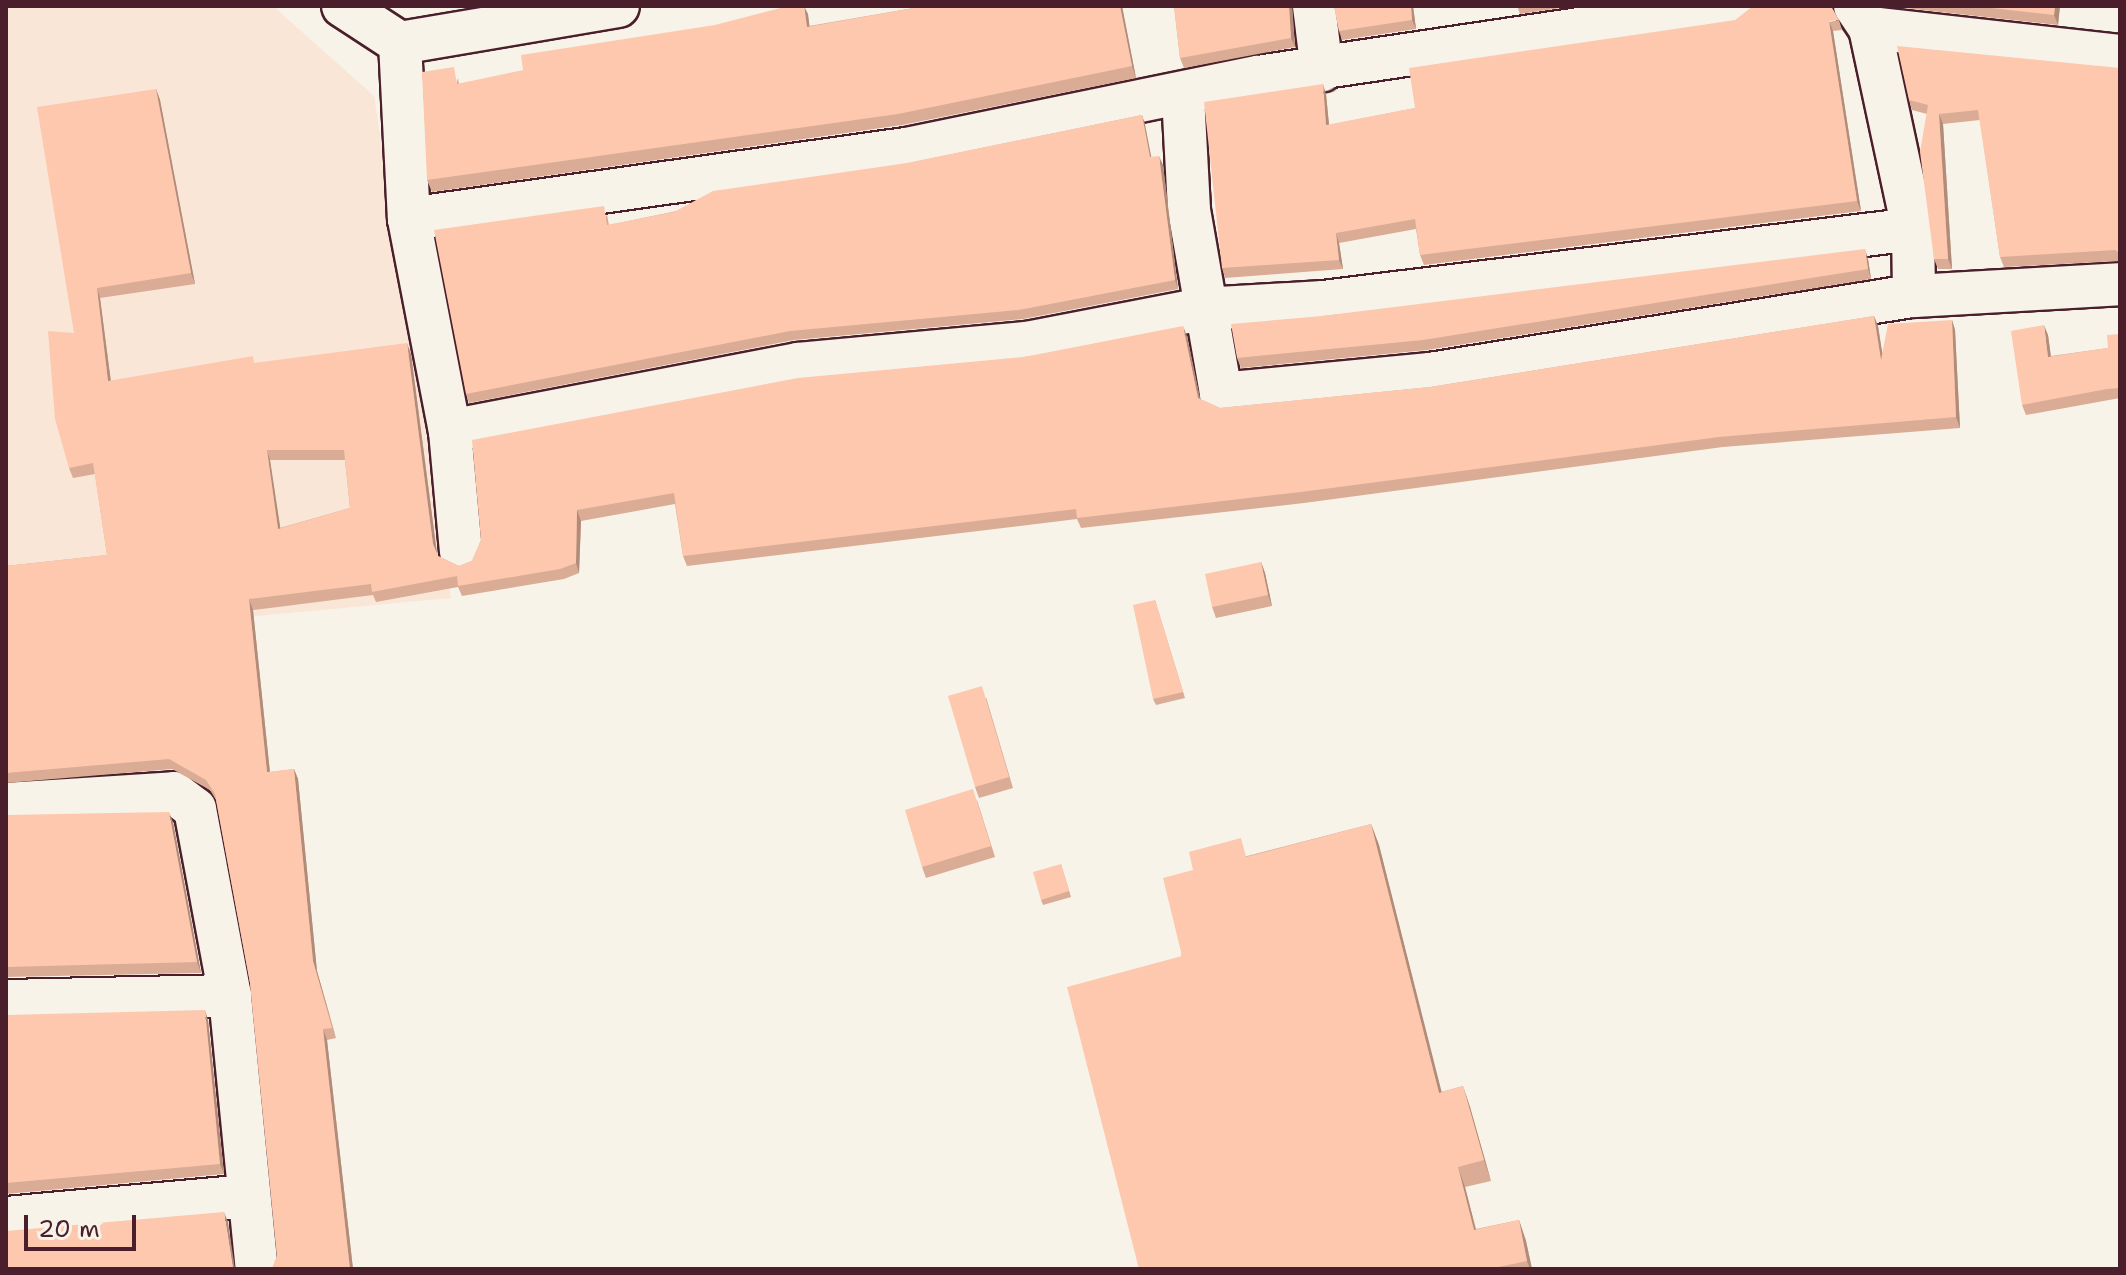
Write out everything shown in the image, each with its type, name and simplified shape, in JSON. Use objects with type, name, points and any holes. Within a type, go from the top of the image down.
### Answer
[{"type":"street","points":[[343,6],[400,43],[618,6]]},
{"type":"street","points":[[1314,6],[1322,71]]},
{"type":"street","points":[[409,219],[906,149],[1322,71],[1735,6]]},
{"type":"street","points":[[1914,296],[1913,229],[1863,17],[2120,56]]},
{"type":"street","points":[[400,43],[409,219],[450,431],[461,552]]},
{"type":"street","points":[[1183,95],[1202,309],[1221,394],[1430,374],[1914,296],[2120,284]]},
{"type":"street","points":[[450,431],[798,364],[1026,343],[1202,309],[1323,302],[1913,229]]},
{"type":"street","points":[[6,804],[174,793],[195,809],[230,996],[257,1269]]},
{"type":"street","points":[[6,1001],[230,996]]},
{"type":"street","points":[[6,1218],[249,1196]]},
{"type":"shaded area","points":[[6,6],[273,6],[374,96],[451,598],[6,639]]},
{"type":"building","points":[[788,6],[804,6],[807,27],[925,6],[1120,6],[1132,66],[898,114],[427,180],[422,72],[454,67],[457,84],[523,70],[521,55],[715,25]]},
{"type":"building","points":[[1174,6],[1289,6],[1291,38],[1180,58]]},
{"type":"building","points":[[1334,6],[1411,6],[1412,20],[1339,31]]},
{"type":"building","points":[[1753,6],[1831,6],[1839,20],[1829,21],[1857,201],[1420,255],[1415,219],[1336,233],[1339,260],[1222,268],[1204,102],[1323,84],[1326,125],[1415,108],[1409,68],[1735,20]]},
{"type":"building","points":[[1974,6],[2055,6],[2054,15]]},
{"type":"building","points":[[1897,46],[2120,68],[2120,253],[2115,250],[2000,257],[1978,110],[1939,114],[1948,259],[1934,259],[1920,152],[1928,105],[1909,100]]},
{"type":"building","points":[[156,89],[191,273],[97,288],[108,381],[253,356],[254,363],[407,343],[433,544],[438,556],[459,566],[472,561],[481,540],[472,440],[798,378],[1024,357],[1183,326],[1198,398],[1220,408],[1430,387],[1874,316],[1881,360],[1888,324],[1952,320],[1956,417],[1719,437],[1077,518],[1076,509],[683,556],[674,493],[577,510],[576,563],[560,569],[458,586],[457,576],[372,592],[371,584],[249,599],[267,772],[294,769],[313,961],[332,1028],[323,1029],[350,1269],[272,1269],[277,1256],[250,983],[215,794],[206,780],[169,759],[6,773],[6,566],[107,555],[93,463],[69,468],[55,419],[48,331],[74,333],[37,107]],"holes":[[[267,450],[344,450],[350,508],[278,529]]]},
{"type":"building","points":[[1142,115],[1150,157],[1159,156],[1175,280],[1019,310],[790,331],[466,394],[434,230],[604,206],[607,225],[674,212],[713,191],[907,163]]},
{"type":"building","points":[[1865,249],[1868,269],[1423,340],[1237,358],[1231,324],[1322,316]]},
{"type":"building","points":[[2044,325],[2048,357],[2108,348],[2107,335],[2120,334],[2120,388],[2022,405],[2011,331]]},
{"type":"building","points":[[1261,562],[1268,595],[1212,607],[1205,574]]},
{"type":"building","points":[[1155,600],[1183,692],[1153,699],[1133,605]]},
{"type":"building","points":[[982,686],[1009,777],[975,787],[948,696]]},
{"type":"building","points":[[973,789],[991,846],[922,867],[905,810]]},
{"type":"building","points":[[169,812],[197,962],[6,967],[6,815]]},
{"type":"building","points":[[1371,824],[1439,1093],[1463,1086],[1484,1160],[1458,1167],[1474,1230],[1519,1220],[1527,1261],[1489,1269],[1139,1269],[1067,987],[1182,956],[1163,878],[1193,870],[1189,852],[1241,838],[1246,857]]},
{"type":"building","points":[[1061,864],[1069,891],[1041,900],[1033,872]]},
{"type":"building","points":[[205,1010],[220,1164],[6,1183],[6,1015]]},
{"type":"building","points":[[224,1212],[233,1269],[6,1269],[6,1231]]}]
